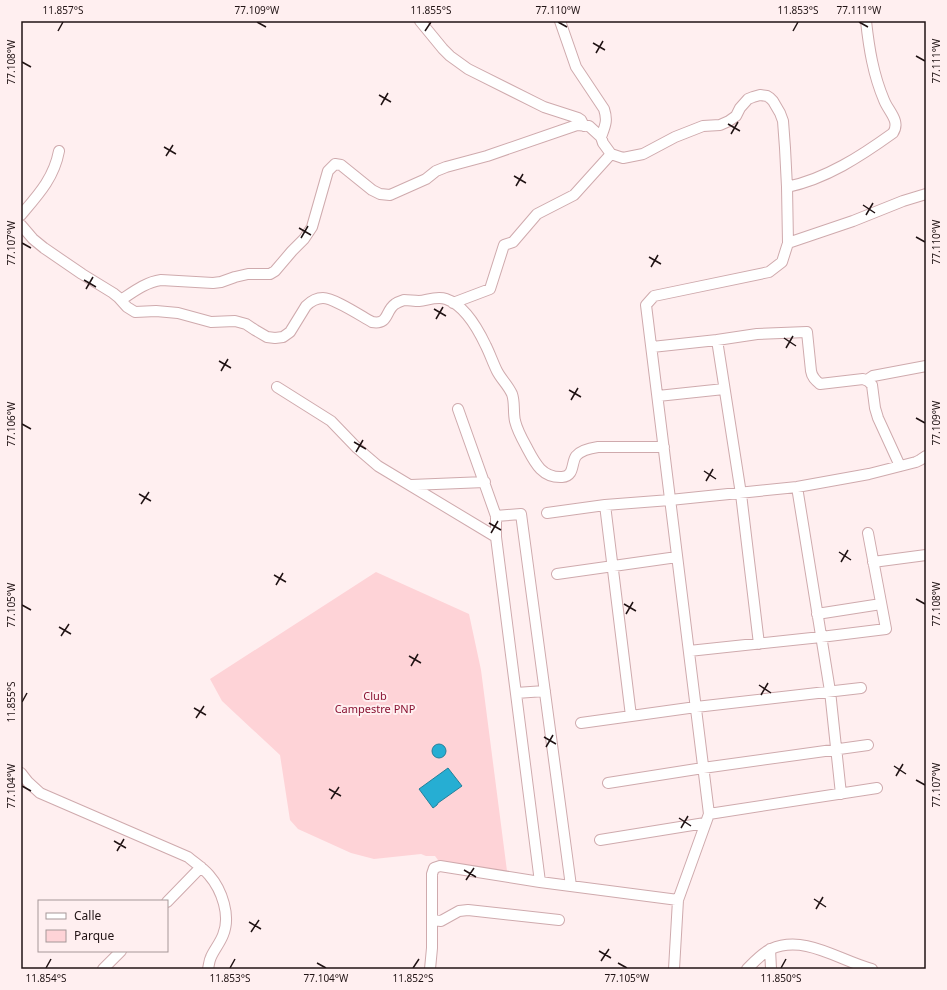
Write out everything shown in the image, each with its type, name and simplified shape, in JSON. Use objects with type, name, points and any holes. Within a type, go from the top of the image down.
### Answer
[{"type":"street","points":[[420,21],[442,49],[468,69],[544,107],[578,118],[584,126]]},
{"type":"street","points":[[560,21],[576,67],[604,109],[607,116],[601,137]]},
{"type":"street","points":[[787,187],[806,183],[819,178],[873,147],[895,131],[895,120],[885,102],[876,79],[870,54],[866,21]]},
{"type":"street","points":[[120,300],[148,284],[161,280],[213,283],[248,274],[270,274],[304,239],[312,227],[328,171],[335,164],[341,164],[372,190],[380,194],[390,195],[426,179],[436,171],[446,167],[487,156],[577,125],[589,126],[601,137],[603,144],[611,154],[623,158],[643,154],[675,137],[703,126],[720,125],[729,121],[736,116],[740,108],[748,99],[760,95],[767,96],[773,101],[783,121],[785,148],[788,243],[782,262],[769,272],[654,296],[646,305],[696,707],[707,819],[678,900],[674,969]]},
{"type":"street","points":[[21,215],[52,175],[57,160],[58,151]]},
{"type":"street","points":[[454,302],[490,289],[504,245],[513,242],[537,214],[574,195],[611,154]]},
{"type":"street","points":[[788,243],[926,194]]},
{"type":"street","points":[[21,225],[33,239],[44,248],[113,293],[127,307],[135,312],[156,311],[178,313],[211,322],[235,321],[246,324],[268,337],[283,337],[290,332],[309,302],[318,298],[329,299],[375,323],[379,323],[385,319],[393,306],[400,301],[424,300],[439,297],[446,299],[454,302],[464,311],[475,326],[498,372],[511,392],[514,402],[513,411],[517,428],[535,463],[542,470],[553,475],[562,477],[565,476],[571,472],[574,459],[578,454],[592,448],[664,447]]},
{"type":"street","points":[[652,347],[757,334],[807,332],[811,371],[816,381],[820,384],[863,379],[868,381],[872,388],[878,418],[900,466]]},
{"type":"street","points":[[717,340],[741,494],[759,644]]},
{"type":"street","points":[[868,381],[874,376],[926,366]]},
{"type":"street","points":[[277,388],[331,421],[357,448],[378,466],[496,537]]},
{"type":"street","points":[[658,396],[724,389]]},
{"type":"street","points":[[458,409],[496,516],[496,537],[540,882]]},
{"type":"street","points":[[547,513],[605,505],[741,494],[797,487],[869,474],[916,462],[926,456]]},
{"type":"street","points":[[410,485],[485,482]]},
{"type":"street","points":[[797,487],[830,691],[841,794]]},
{"type":"street","points":[[605,505],[632,716]]},
{"type":"street","points":[[496,516],[521,514],[571,886]]},
{"type":"street","points":[[689,651],[886,629],[868,533]]},
{"type":"street","points":[[874,562],[926,555]]},
{"type":"street","points":[[557,574],[677,557]]},
{"type":"street","points":[[817,614],[881,604]]},
{"type":"street","points":[[581,723],[696,707],[861,688]]},
{"type":"street","points":[[516,693],[545,691]]},
{"type":"street","points":[[608,783],[868,745]]},
{"type":"street","points":[[21,773],[40,793],[188,857],[210,876],[224,902],[226,917],[223,934],[210,958],[208,969]]},
{"type":"street","points":[[600,840],[877,788]]},
{"type":"street","points":[[430,969],[432,948],[432,874],[434,868],[440,866],[540,882],[678,900]]},
{"type":"street","points":[[168,901],[201,867]]},
{"type":"street","points":[[432,920],[441,921],[459,911],[468,910],[559,920]]},
{"type":"street","points":[[747,969],[770,949],[782,945],[797,944],[824,950],[859,966],[872,969]]},
{"type":"street","points":[[770,949],[771,969]]},
{"type":"street","points":[[104,969],[120,952]]},
{"type":"green space","name":"Club Campestre PNP","points":[[376,572],[469,614],[481,670],[507,871],[441,864],[435,856],[426,856],[421,854],[374,859],[351,853],[298,829],[290,820],[280,755],[222,701],[210,679]]},
{"type":"water","points":[[436,744],[442,744],[446,748],[446,754],[442,758],[436,758],[432,754],[432,748]]},
{"type":"water","points":[[448,768],[462,786],[433,808],[419,789]]}]
